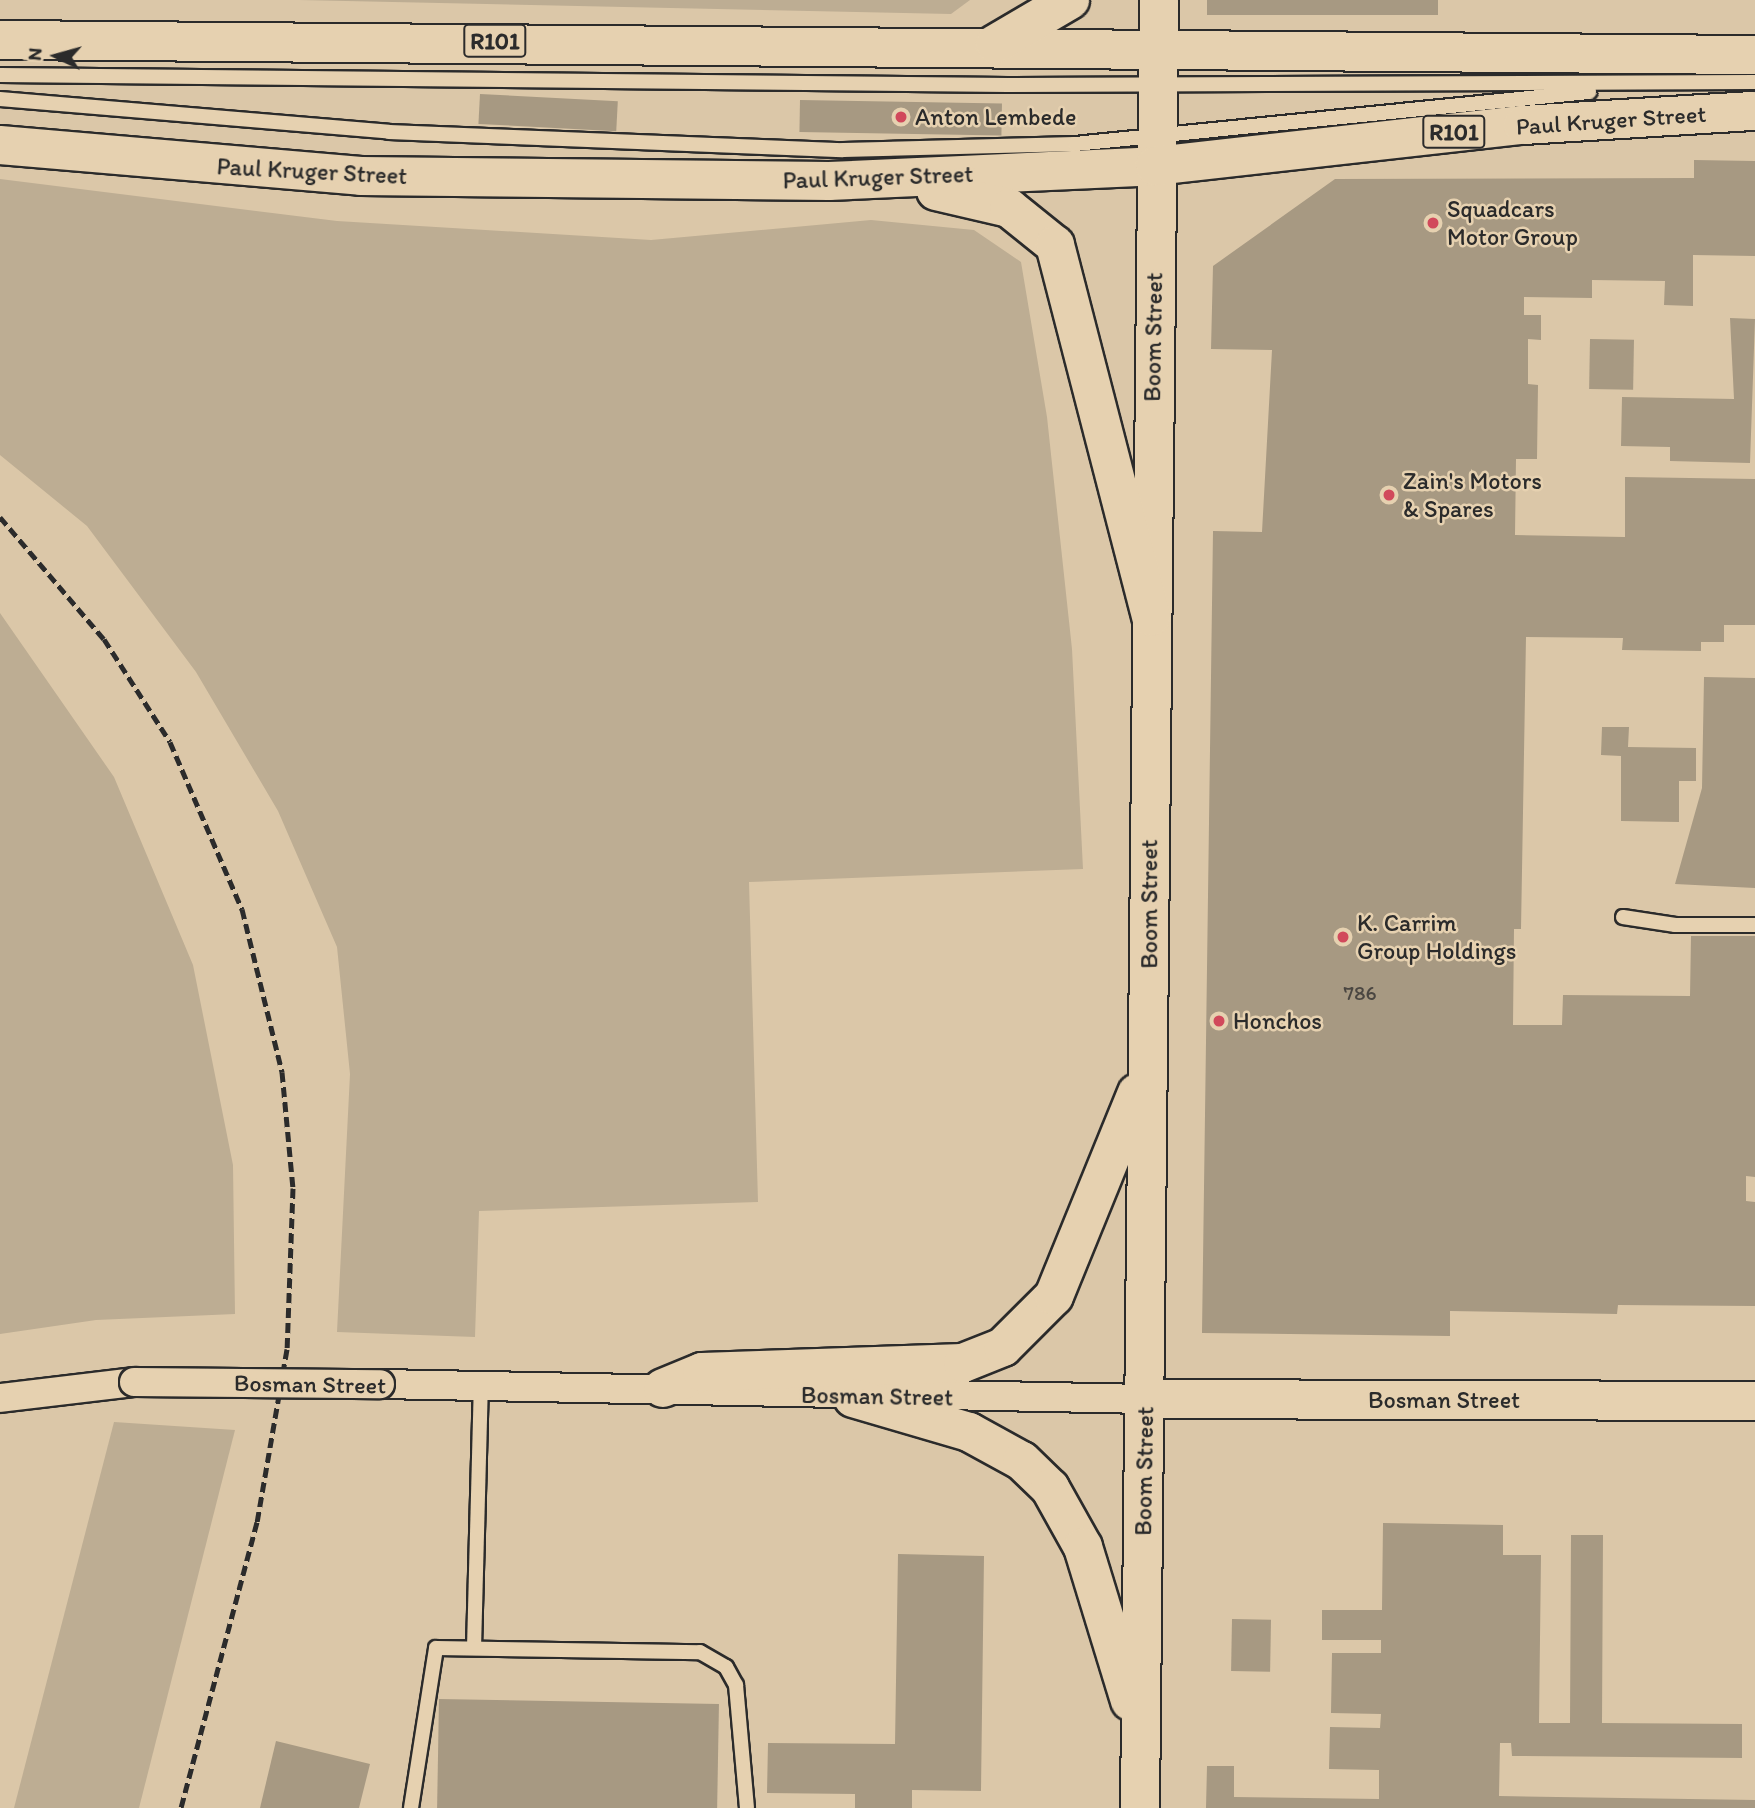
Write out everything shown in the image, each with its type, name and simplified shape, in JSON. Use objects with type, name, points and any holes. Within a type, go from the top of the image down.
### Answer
[{"type":"main road","points":[[990,47],[1070,0]]},
{"type":"main road","name":"Boom Street","points":[[1140,1808],[1155,152],[1159,0]]},
{"type":"main road","name":"Paul Kruger Street","points":[[0,40],[990,47],[1157,66],[1755,55]]},
{"type":"main road","name":"Paul Kruger Street","points":[[0,145],[361,176],[829,181],[1155,152],[1755,111]]},
{"type":"main road","points":[[829,181],[959,194],[1009,208],[1046,233],[1067,282],[1151,617]]},
{"type":"main road","points":[[663,1388],[702,1372],[963,1363],[1003,1347],[1054,1296],[1070,1265],[1147,1062]]},
{"type":"main road","points":[[853,1398],[979,1437],[1022,1461],[1050,1488],[1083,1547],[1141,1740]]},
{"type":"main road","name":"Bosman Street","points":[[1144,1399],[1755,1401]]},
{"type":"street","name":"Bosman Street","points":[[0,1398],[134,1382],[663,1388],[853,1398],[1144,1399]]},
{"type":"lane","name":"Paul Kruger Street","points":[[0,75],[1157,66],[1632,85],[1755,82]]},
{"type":"lane","name":"Paul Kruger Street","points":[[0,99],[389,132],[843,150],[1155,152],[1632,85]]},
{"type":"lane","points":[[1623,917],[1675,925],[1755,925]]},
{"type":"lane","points":[[474,1648],[481,1385]]},
{"type":"lane","points":[[411,1808],[431,1653],[474,1648],[700,1652],[726,1667],[736,1685],[747,1808]]},
{"type":"shaded area","points":[[299,0],[970,0],[951,14]]},
{"type":"shaded area","points":[[0,179],[337,221],[651,240],[871,220],[974,230],[1021,262],[1047,417],[1072,649],[1083,869],[749,882],[758,1202],[479,1211],[475,1337],[337,1332],[350,1074],[337,947],[278,811],[196,672],[87,526],[0,455]]},
{"type":"shaded area","points":[[0,613],[114,777],[193,965],[233,1165],[235,1314],[96,1320],[0,1334]]},
{"type":"shaded area","points":[[114,1422],[235,1430],[139,1808],[14,1808]]},
{"type":"building","points":[[1207,0],[1438,0],[1438,15],[1207,15]]},
{"type":"building","points":[[480,94],[618,101],[616,131],[478,124]]},
{"type":"building","name":"Anton Lembede","points":[[800,100],[1002,104],[1001,136],[799,132]]},
{"type":"building","points":[[1694,160],[1755,161],[1755,256],[1693,255],[1693,306],[1664,305],[1665,281],[1592,280],[1592,298],[1524,297],[1524,315],[1541,315],[1541,340],[1528,339],[1528,384],[1538,385],[1537,459],[1516,459],[1515,535],[1625,537],[1625,477],[1755,479],[1755,625],[1724,625],[1724,642],[1701,642],[1701,651],[1622,650],[1623,638],[1526,637],[1521,929],[1514,929],[1513,1025],[1562,1025],[1563,995],[1690,996],[1691,936],[1755,936],[1755,1177],[1746,1176],[1746,1201],[1755,1202],[1755,1306],[1618,1305],[1617,1314],[1450,1311],[1450,1336],[1202,1333],[1213,531],[1262,532],[1272,350],[1211,349],[1213,266],[1335,179],[1694,178]]},
{"type":"building","points":[[1730,318],[1755,319],[1750,463],[1670,461],[1670,447],[1621,446],[1622,397],[1734,399]]},
{"type":"building","points":[[1590,339],[1634,340],[1633,390],[1589,389]]},
{"type":"building","points":[[1704,677],[1755,678],[1755,888],[1675,884],[1702,788]]},
{"type":"building","points":[[1602,727],[1629,727],[1628,747],[1696,748],[1696,781],[1679,781],[1679,822],[1621,821],[1621,756],[1601,755]]},
{"type":"building","points":[[1383,1523],[1503,1525],[1503,1555],[1541,1555],[1539,1723],[1570,1723],[1571,1535],[1603,1535],[1602,1723],[1742,1724],[1742,1758],[1512,1756],[1511,1743],[1500,1743],[1499,1796],[1755,1800],[1755,1808],[1206,1808],[1207,1766],[1234,1766],[1234,1797],[1379,1799],[1379,1770],[1329,1769],[1330,1727],[1380,1728],[1381,1714],[1331,1713],[1332,1653],[1381,1653],[1381,1640],[1322,1640],[1322,1610],[1382,1610]]},
{"type":"building","points":[[898,1554],[984,1556],[981,1791],[912,1790],[912,1808],[855,1808],[855,1794],[767,1793],[768,1743],[895,1744]]},
{"type":"building","points":[[1232,1619],[1271,1620],[1270,1672],[1231,1671]]},
{"type":"building","points":[[439,1699],[719,1704],[717,1808],[437,1808]]},
{"type":"building","points":[[276,1741],[370,1764],[359,1808],[260,1808]]},
{"type":"railway","points":[[0,517],[104,639],[170,742],[242,909],[282,1072],[293,1188],[287,1349],[257,1522],[181,1808]]},
{"type":"place","name":"Anton Lembede","points":[[901,117]]},
{"type":"place","name":"Squadcars Motor Group","points":[[1433,223]]},
{"type":"place","name":"Zain's Motors & Spares","points":[[1389,495]]},
{"type":"place","name":"K. Carrim Group Holdings","points":[[1343,937]]},
{"type":"place","name":"Honchos","points":[[1219,1021]]}]
